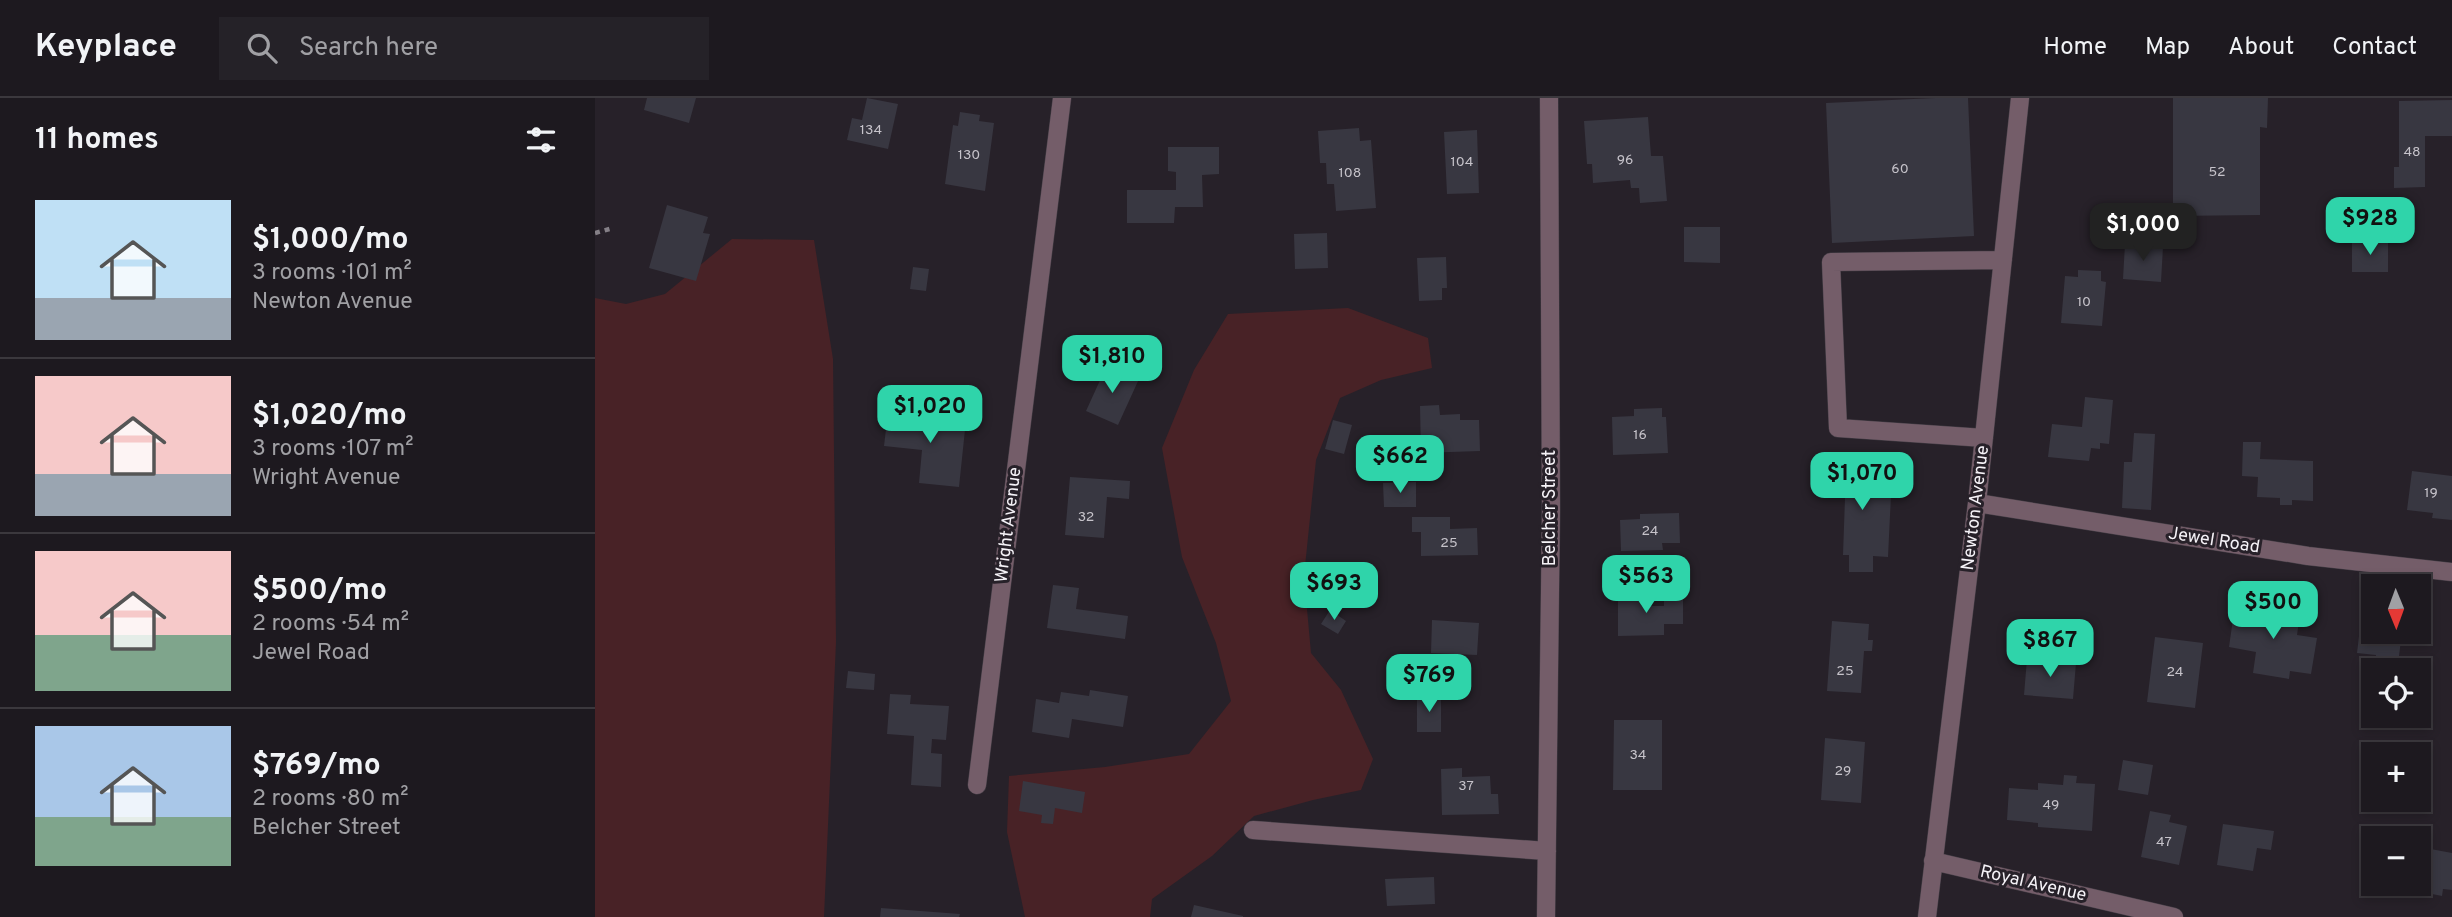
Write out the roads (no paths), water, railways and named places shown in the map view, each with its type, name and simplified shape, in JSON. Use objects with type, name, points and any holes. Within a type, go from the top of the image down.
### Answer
[{"type":"street","name":"Wright Avenue","points":[[977,785],[1062,98]]},
{"type":"street","name":"Belcher Street","points":[[1546,917],[1551,509],[1549,98]]},
{"type":"street","name":"Newton Avenue","points":[[1927,917],[1977,503],[2020,98]]},
{"type":"street","points":[[1984,438],[1838,428],[1831,262],[2003,260]]},
{"type":"street","name":"Jewel Road","points":[[1977,503],[2308,556],[2452,572]]},
{"type":"street","points":[[1253,830],[1547,851]]},
{"type":"street","name":"Royal Avenue","points":[[1933,861],[2175,917]]}]
